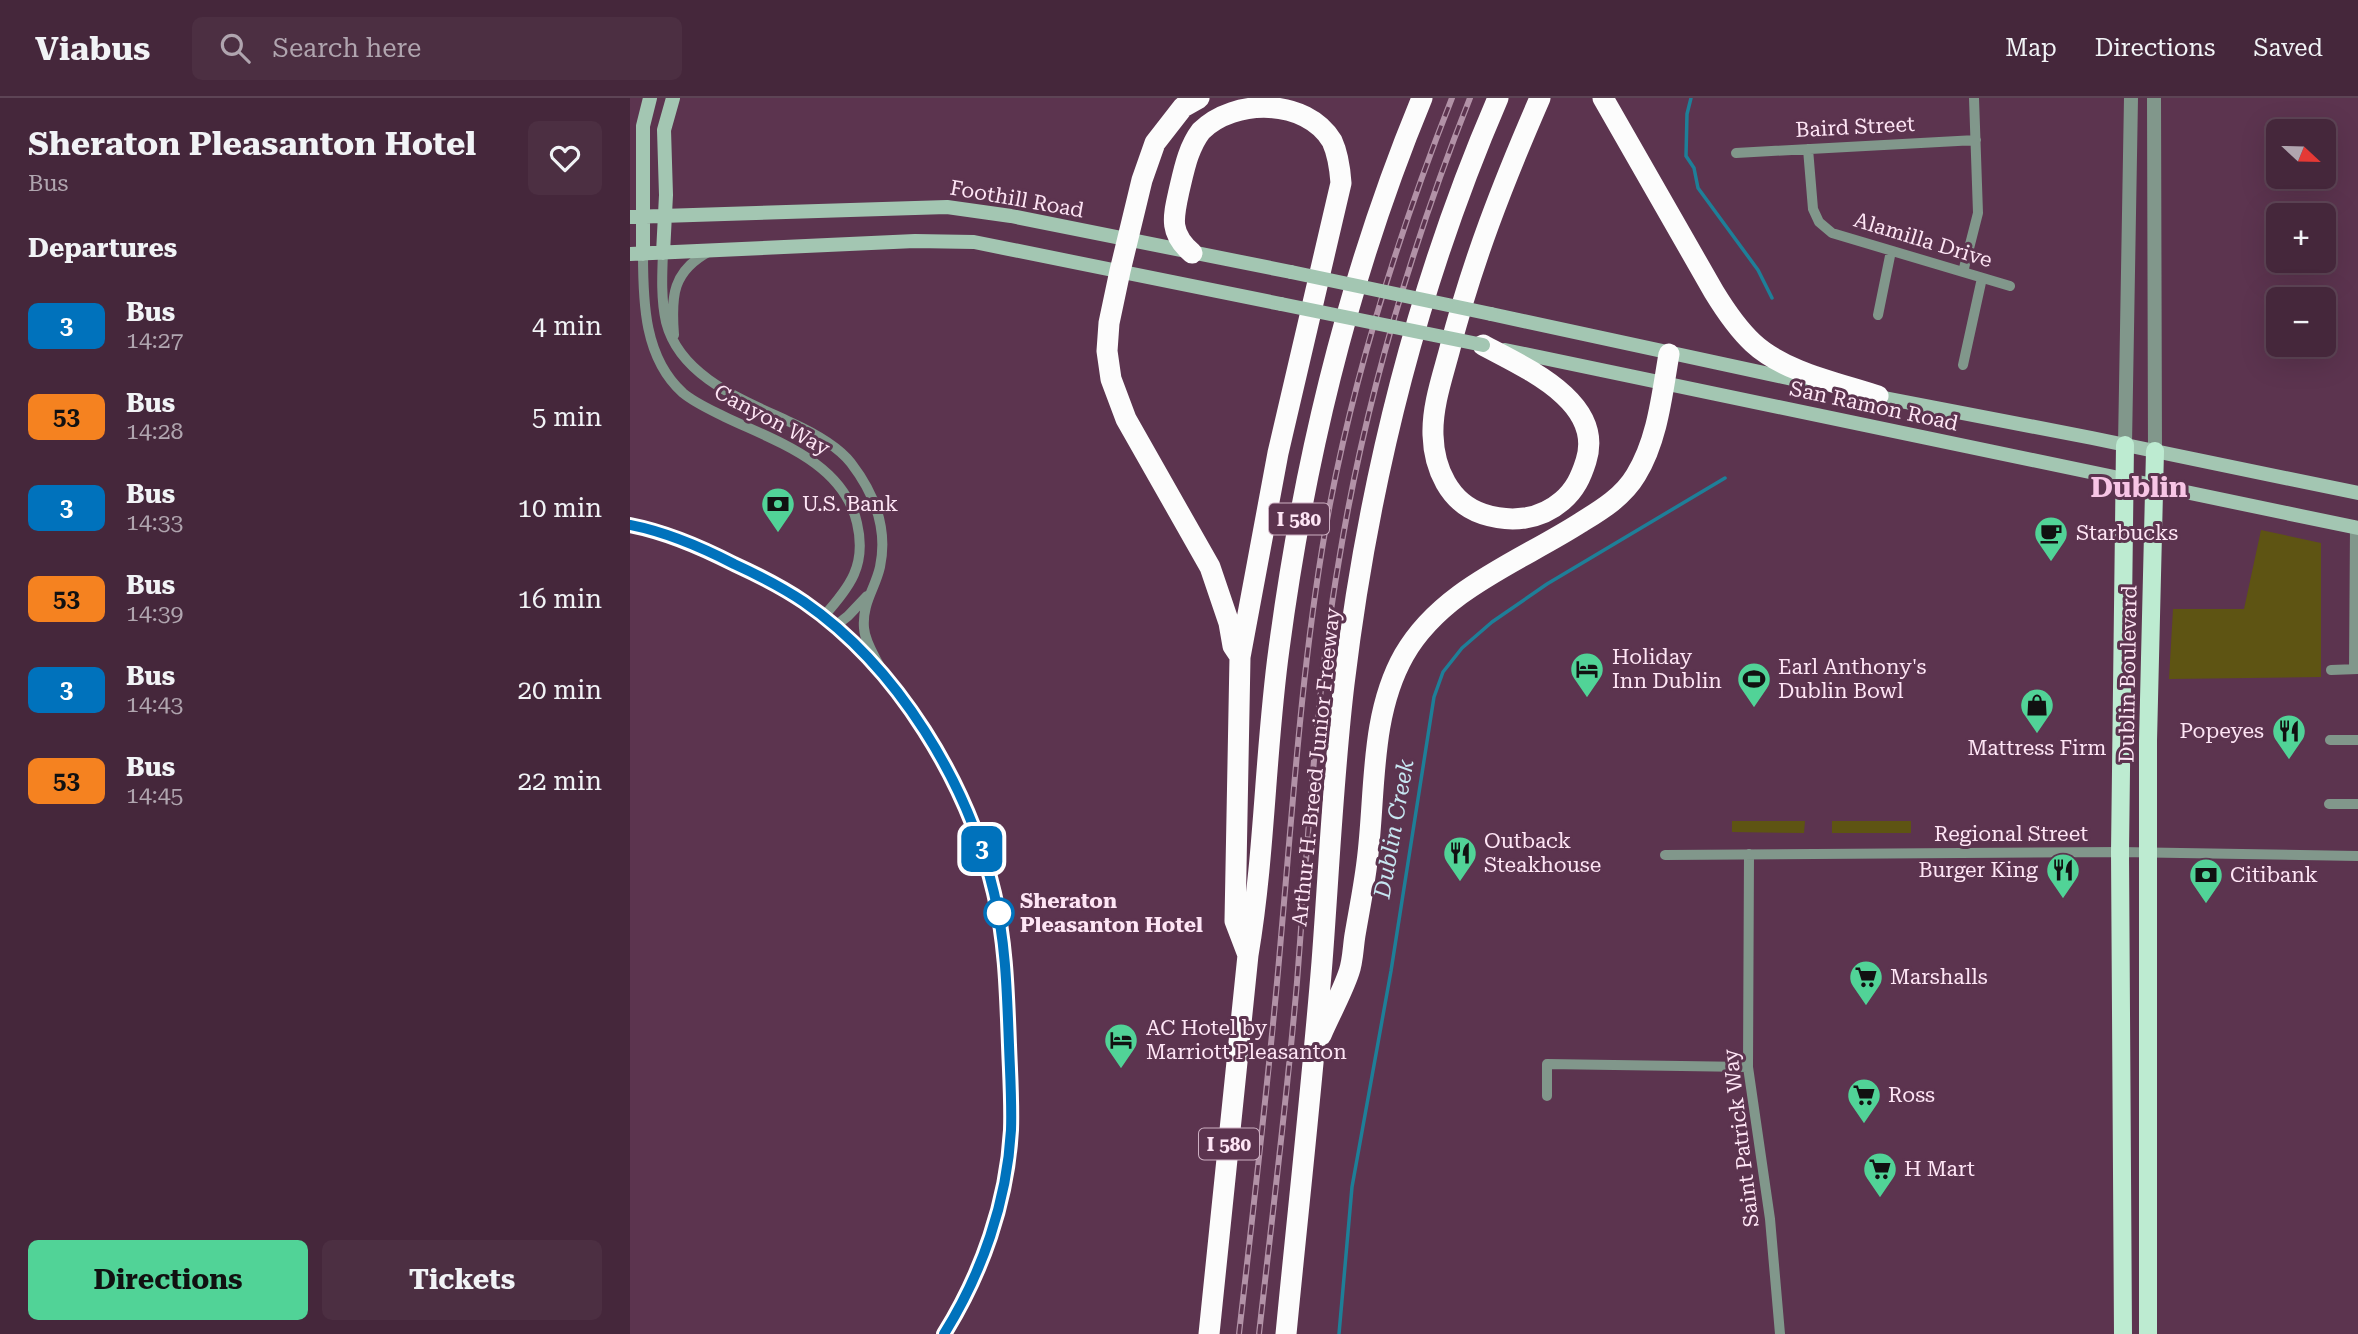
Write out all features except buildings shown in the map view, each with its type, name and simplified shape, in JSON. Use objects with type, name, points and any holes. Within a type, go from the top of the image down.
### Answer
[{"type":"highway","points":[[1199,98],[1184,107],[1155,143],[1142,180],[1127,240],[1109,323],[1107,351],[1111,379],[1126,419],[1210,567],[1229,623],[1233,646],[1240,657]]},
{"type":"highway","name":"I 580","points":[[1209,1334],[1248,955],[1254,920],[1278,652],[1303,496],[1319,421],[1362,265],[1422,98]]},
{"type":"highway","name":"Arthur H. Breed Junior Freeway","points":[[1286,1334],[1314,1049],[1345,683],[1368,531],[1385,452],[1428,290],[1454,212],[1498,98]]},
{"type":"highway","points":[[1483,345],[1558,389],[1581,415],[1588,434],[1588,455],[1571,494],[1555,507],[1536,516],[1517,520],[1497,518],[1478,513],[1463,503],[1450,491],[1441,474],[1434,454],[1433,432],[1436,402],[1490,216],[1540,98]]},
{"type":"highway","points":[[1603,98],[1714,292],[1728,314],[1754,344],[1791,366],[1878,396]]},
{"type":"highway","points":[[1192,253],[1181,243],[1173,227],[1191,147],[1201,130],[1217,115],[1253,101],[1289,104],[1321,125],[1332,142],[1339,162],[1341,183],[1278,453],[1240,657],[1235,921],[1248,955]]},
{"type":"highway","points":[[1314,1049],[1350,971],[1367,862],[1378,740],[1391,682],[1404,655],[1419,633],[1458,595],[1553,540],[1619,496],[1646,457],[1669,354]]},
{"type":"main road","points":[[650,98],[643,126],[637,254],[944,241],[998,247],[1120,271]]},
{"type":"main road","points":[[663,253],[664,130],[673,98]]},
{"type":"main road","name":"Foothill Road","points":[[637,216],[947,207],[998,214],[1390,293]]},
{"type":"main road","name":"San Ramon Road","points":[[1120,271],[2356,527]]},
{"type":"main road","name":"San Ramon Road","points":[[1390,293],[1669,354],[2358,494]]},
{"type":"main road","name":"Dublin Boulevard","points":[[2123,1334],[2120,852],[2125,445]]},
{"type":"main road","name":"Dublin Boulevard","points":[[2148,1334],[2148,741],[2155,451]]},
{"type":"main road","points":[[2123,1219],[2148,1251]]},
{"type":"main road","points":[[2123,1257],[2136,1258],[2148,1284]]},
{"type":"street","points":[[1963,272],[1978,213],[1974,98]]},
{"type":"street","name":"Dublin Boulevard","points":[[2125,445],[2131,98]]},
{"type":"street","name":"Dublin Boulevard","points":[[2154,98],[2155,451]]},
{"type":"street","name":"Baird Street","points":[[1737,153],[1976,140]]},
{"type":"street","name":"Alamilla Drive","points":[[1808,149],[1813,209],[1819,222],[1832,233],[2010,286]]},
{"type":"street","points":[[675,344],[673,315],[677,281],[698,257],[710,251]]},
{"type":"street","points":[[1878,315],[1891,251]]},
{"type":"street","name":"Canyon Way","points":[[663,253],[666,322],[682,357],[718,386],[810,431],[849,460],[867,484],[878,512],[882,538],[880,568],[864,612],[865,637],[886,679]]},
{"type":"street","name":"Canyon Way","points":[[637,254],[646,319],[654,349],[683,393],[801,454],[828,472],[844,493],[855,514],[861,537],[859,562],[851,584],[823,617]]},
{"type":"street","points":[[1963,365],[1982,278]]},
{"type":"street","points":[[630,525],[713,553],[777,585],[823,617],[886,679],[927,737],[960,794],[987,866],[999,916],[1005,963],[1011,1131],[997,1215],[983,1258],[944,1334]]},
{"type":"street","points":[[2331,670],[2356,669],[2356,527]]},
{"type":"street","name":"Canyon Way","points":[[834,627],[868,595]]},
{"type":"street","points":[[2330,740],[2358,740]]},
{"type":"street","points":[[2329,804],[2358,804]]},
{"type":"street","name":"Regional Street","points":[[1665,855],[2120,852],[2358,856]]},
{"type":"street","name":"Saint Patrick Way","points":[[1749,854],[1748,1067],[1770,1219],[1780,1334]]},
{"type":"street","points":[[1547,1096],[1547,1064],[1748,1067]]},
{"type":"shaded area","points":[[2261,530],[2321,543],[2321,677],[2169,679],[2173,609],[2244,609]]},
{"type":"shaded area","points":[[1732,821],[1805,821],[1804,833],[1732,832]]},
{"type":"shaded area","points":[[1832,821],[1911,821],[1911,833],[1832,833]]},
{"type":"waterway","name":"Dublin Creek","points":[[1691,98],[1687,114],[1686,156],[1694,168],[1698,188],[1758,270],[1772,298]]},
{"type":"waterway","name":"Dublin Creek","points":[[1339,1334],[1352,1187],[1391,971],[1434,697],[1443,672],[1462,648],[1492,622],[1547,584],[1725,478]]},
{"type":"railway","points":[[1239,1334],[1272,1037],[1300,720],[1330,504],[1353,400],[1382,298],[1415,197],[1452,98]]},
{"type":"railway","points":[[1259,1334],[1293,1026],[1318,717],[1339,560],[1362,442],[1392,325],[1428,211],[1470,98]]},
{"type":"bus line","name":"3","points":[[630,525],[713,553],[777,585],[823,617],[886,679],[910,710],[960,794],[973,825],[987,866],[1001,925],[1007,1002],[1011,1131],[1006,1171],[990,1237],[967,1293],[944,1334]]},
{"type":"place","name":"U.S. Bank","points":[[778,534]]},
{"type":"place","name":"Starbucks","points":[[2051,563]]},
{"type":"place","name":"Holiday Inn Dublin","points":[[1587,699]]},
{"type":"place","name":"Earl Anthony's Dublin Bowl","points":[[1754,709]]},
{"type":"place","name":"Mattress Firm","points":[[2037,735]]},
{"type":"place","name":"Popeyes","points":[[2289,761]]},
{"type":"place","name":"Outback Steakhouse","points":[[1460,883]]},
{"type":"place","name":"Burger King","points":[[2063,900]]},
{"type":"place","name":"Citibank","points":[[2206,905]]},
{"type":"place","name":"Sheraton Pleasanton Hotel","points":[[999,913]]},
{"type":"place","name":"Marshalls","points":[[1866,1007]]},
{"type":"place","name":"AC Hotel by Marriott Pleasanton","points":[[1121,1070]]},
{"type":"place","name":"Ross","points":[[1864,1125]]},
{"type":"place","name":"H Mart","points":[[1880,1199]]},
{"type":"district","name":"Dublin","points":[[2139,487]]}]
